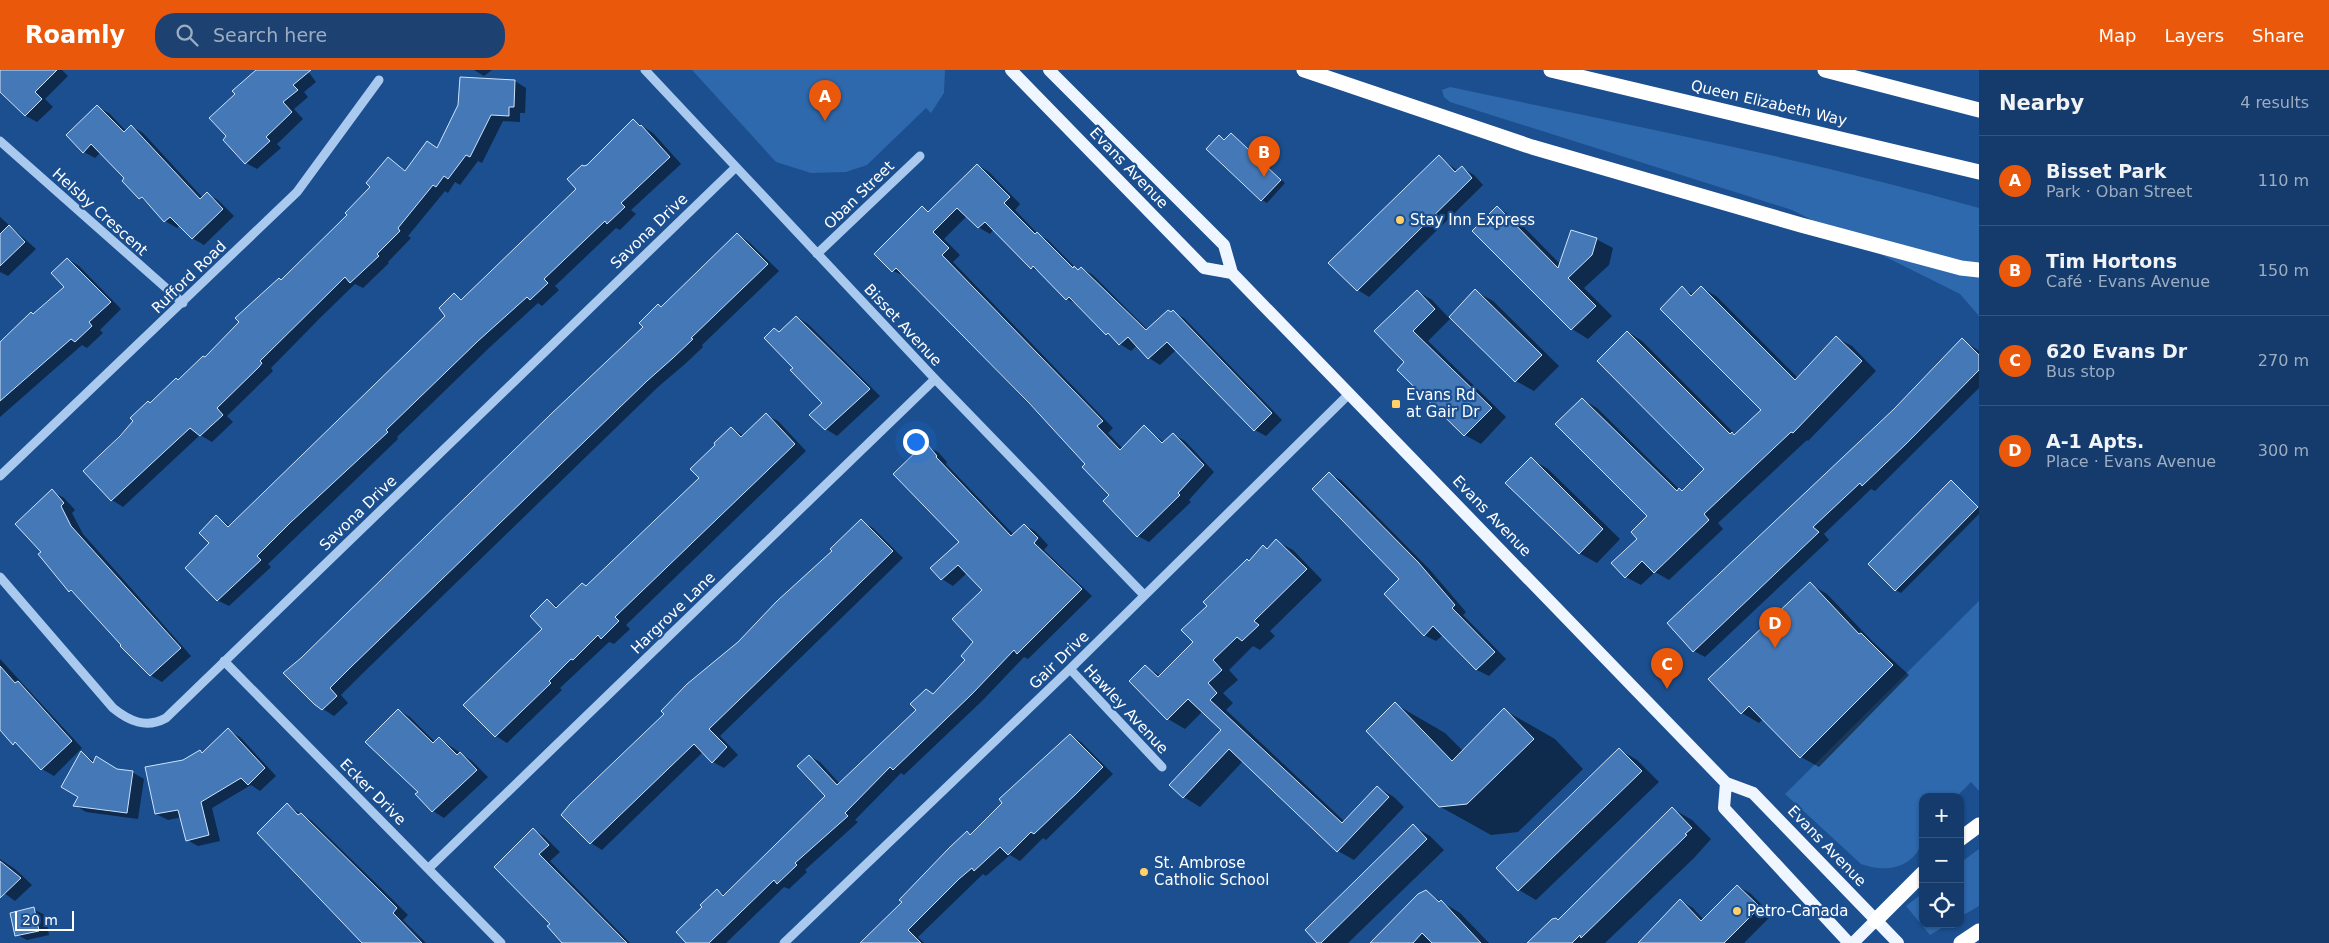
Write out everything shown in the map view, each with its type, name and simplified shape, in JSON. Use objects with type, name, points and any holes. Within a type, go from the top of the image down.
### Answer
[{"type":"highway","points":[[1304,70],[1532,147],[1800,225],[1961,268],[1979,270]]},
{"type":"highway","name":"Queen Elizabeth Way","points":[[1551,70],[1979,172]]},
{"type":"highway","points":[[1825,70],[1979,110]]},
{"type":"highway","points":[[1961,838],[1979,824]]},
{"type":"highway","points":[[1875,921],[1919,877]]},
{"type":"highway","points":[[1961,943],[1979,931]]},
{"type":"main road","name":"Evans Avenue","points":[[1010,70],[1204,268],[1232,273]]},
{"type":"main road","name":"Evans Avenue","points":[[1050,70],[1224,245],[1232,273],[1726,783],[1753,793],[1898,943]]},
{"type":"main road","points":[[1726,783],[1724,808],[1849,943]]},
{"type":"main road","points":[[1853,943],[1875,921]]},
{"type":"street","name":"Bisset Avenue","points":[[645,70],[935,379],[1144,595]]},
{"type":"street","name":"Rufford Road","points":[[0,476],[183,303],[296,192],[379,80]]},
{"type":"street","name":"Helsby Crescent","points":[[0,141],[183,303]]},
{"type":"street","name":"Oban Street","points":[[817,254],[920,156]]},
{"type":"street","name":"Savona Drive","points":[[0,577],[113,708],[129,721],[144,723],[160,721],[166,718],[736,168]]},
{"type":"street","name":"Hargrove Lane","points":[[430,868],[935,379]]},
{"type":"street","name":"Gair Drive","points":[[784,943],[1070,670],[1350,393]]},
{"type":"street","name":"Ecker Drive","points":[[224,661],[430,868],[501,943]]},
{"type":"street","name":"Hawley Avenue","points":[[1070,670],[1162,768]]},
{"type":"shaded area","points":[[692,70],[945,70],[944,93],[931,113],[926,108],[867,165],[846,172],[811,173],[776,162]]},
{"type":"shaded area","points":[[1450,87],[1848,173],[1979,208],[1979,316],[1960,294],[1792,210],[1450,102],[1444,97],[1442,90]]},
{"type":"shaded area","points":[[1979,601],[1979,791],[1971,782],[1960,793],[1919,793],[1919,850],[1913,857],[1906,863],[1889,868],[1870,867],[1861,864],[1785,794]]},
{"type":"shaded area","points":[[1979,849],[1979,906],[1964,915],[1964,883],[1964,860]]},
{"type":"shaded area","points":[[1919,896],[1919,922],[1906,906]]},
{"type":"shaded area","points":[[1924,928],[1941,928],[1930,935]]},
{"type":"building","points":[[0,70],[57,70],[35,92],[42,99],[25,116],[0,92]]},
{"type":"building","points":[[256,70],[311,70],[293,85],[298,90],[283,102],[292,112],[266,137],[270,141],[245,164],[223,140],[226,136],[209,118],[235,94],[232,91]]},
{"type":"building","points":[[460,77],[515,80],[514,107],[509,107],[509,116],[491,115],[470,157],[466,155],[448,179],[444,176],[436,187],[433,185],[398,228],[400,231],[377,254],[379,256],[350,283],[345,277],[260,361],[262,363],[259,367],[217,408],[223,415],[200,436],[190,428],[111,501],[83,471],[120,436],[133,421],[130,418],[148,401],[150,403],[176,378],[178,380],[203,356],[205,357],[239,322],[235,318],[279,278],[281,280],[347,215],[345,213],[370,187],[366,183],[388,157],[405,171],[427,141],[437,148],[458,105]]},
{"type":"building","points":[[97,105],[124,132],[131,125],[200,199],[207,192],[223,209],[192,239],[170,217],[164,222],[142,197],[139,199],[122,181],[124,178],[91,144],[83,153],[66,135]]},
{"type":"building","points":[[633,119],[641,125],[670,157],[621,203],[625,207],[607,224],[605,221],[544,279],[548,283],[530,300],[527,297],[478,341],[386,430],[388,432],[291,522],[257,556],[261,560],[217,601],[185,568],[209,543],[199,533],[216,515],[228,527],[445,316],[439,308],[454,293],[461,300],[576,189],[567,179],[582,165],[587,165]]},
{"type":"building","points":[[1231,133],[1281,180],[1261,201],[1206,149],[1219,135],[1224,140]]},
{"type":"building","name":"Stay Inn Express","points":[[1439,155],[1455,172],[1462,166],[1472,178],[1357,291],[1328,263]]},
{"type":"building","points":[[977,164],[1010,197],[1004,203],[1035,234],[1037,232],[1073,268],[1074,266],[1078,270],[1081,267],[1146,330],[1168,310],[1171,312],[1173,310],[1272,413],[1254,431],[1167,342],[1148,359],[1128,337],[1119,345],[1108,333],[1106,335],[1069,297],[1066,300],[1033,266],[1031,269],[985,222],[978,228],[957,208],[933,232],[949,248],[942,255],[1103,421],[1097,426],[1120,450],[1144,425],[1162,443],[1173,433],[1204,465],[1178,493],[1180,495],[1137,537],[1103,501],[1109,495],[1082,467],[1085,464],[1029,403],[896,268],[892,272],[874,254],[922,206],[928,212]]},
{"type":"building","points":[[1497,206],[1558,268],[1571,230],[1597,238],[1592,255],[1568,278],[1596,306],[1571,330],[1472,231]]},
{"type":"building","points":[[9,225],[25,242],[0,266],[0,234]]},
{"type":"building","points":[[737,233],[768,264],[691,338],[693,339],[647,381],[330,688],[337,696],[322,710],[314,704],[283,673],[301,658],[643,327],[639,323],[658,304],[661,307]]},
{"type":"building","points":[[67,258],[111,302],[89,322],[92,326],[75,342],[71,339],[0,401],[0,342],[31,312],[33,314],[64,287],[51,273]]},
{"type":"building","points":[[1682,286],[1691,296],[1701,286],[1795,380],[1836,336],[1862,361],[1793,433],[1791,432],[1704,514],[1709,520],[1654,573],[1642,561],[1625,578],[1611,563],[1637,539],[1631,532],[1647,516],[1555,424],[1582,398],[1677,491],[1679,488],[1682,491],[1704,469],[1597,361],[1627,331],[1730,434],[1732,432],[1734,435],[1761,410],[1660,309]]},
{"type":"building","points":[[1475,289],[1542,355],[1515,382],[1449,317]]},
{"type":"building","points":[[1417,290],[1435,309],[1413,331],[1492,408],[1464,436],[1397,370],[1404,362],[1374,331]]},
{"type":"building","points":[[796,316],[870,389],[825,430],[809,415],[822,403],[790,370],[793,368],[764,338],[774,328],[779,332]]},
{"type":"building","points":[[1962,338],[1979,355],[1979,370],[1862,486],[1860,483],[1813,527],[1819,532],[1693,652],[1667,623],[1894,409]]},
{"type":"building","points":[[766,413],[795,444],[615,617],[619,621],[601,639],[598,635],[573,660],[571,659],[549,681],[551,683],[495,737],[463,705],[542,629],[530,616],[547,599],[556,608],[582,583],[586,586],[699,478],[690,469],[715,445],[714,443],[731,427],[741,437]]},
{"type":"building","points":[[927,444],[936,457],[1011,536],[1024,524],[1038,538],[1034,543],[1082,589],[1017,654],[1014,650],[972,694],[893,770],[890,767],[845,813],[848,816],[795,863],[797,865],[777,884],[774,880],[709,943],[686,943],[676,932],[702,907],[700,905],[717,889],[723,896],[825,796],[797,766],[809,755],[837,785],[916,710],[910,704],[926,689],[933,694],[965,660],[961,656],[973,642],[952,619],[982,590],[958,565],[941,580],[930,568],[959,542],[893,474],[923,445]]},
{"type":"building","points":[[1531,457],[1603,529],[1579,554],[1505,483]]},
{"type":"building","points":[[1329,472],[1418,562],[1455,605],[1452,608],[1495,652],[1476,670],[1433,626],[1424,636],[1384,594],[1399,579],[1312,489]]},
{"type":"building","points":[[1951,480],[1978,507],[1895,591],[1868,564]]},
{"type":"building","points":[[52,489],[64,503],[61,506],[71,526],[181,648],[150,676],[120,646],[71,590],[69,592],[38,554],[41,552],[15,524]]},
{"type":"building","points":[[861,519],[893,551],[709,729],[727,747],[712,763],[694,744],[590,844],[561,815],[570,804],[664,714],[661,711],[687,684],[738,642],[777,601],[832,551],[830,549]]},
{"type":"building","points":[[1276,539],[1307,569],[1254,621],[1259,625],[1242,641],[1237,637],[1213,660],[1222,670],[1208,683],[1217,693],[1210,700],[1342,823],[1377,786],[1389,797],[1337,852],[1229,749],[1183,798],[1169,785],[1221,730],[1188,699],[1167,720],[1129,681],[1145,665],[1158,677],[1193,642],[1181,630],[1207,606],[1203,602],[1247,559],[1249,561],[1263,545],[1267,549]]},
{"type":"building","points":[[1810,582],[1859,634],[1861,633],[1893,665],[1800,758],[1749,706],[1741,714],[1708,679]]},
{"type":"building","points":[[0,666],[15,683],[18,681],[72,741],[41,770],[15,742],[13,745],[0,730]]},
{"type":"building","points":[[1395,702],[1452,761],[1504,708],[1534,739],[1467,804],[1439,807],[1366,731]]},
{"type":"building","points":[[398,709],[433,743],[439,737],[457,755],[460,752],[477,770],[432,812],[415,794],[418,792],[365,742]]},
{"type":"building","points":[[228,728],[265,768],[248,785],[241,778],[201,802],[209,835],[186,841],[178,810],[155,814],[145,767],[183,760],[200,750],[202,753]]},
{"type":"building","points":[[1070,734],[1103,767],[1077,793],[1034,834],[1031,832],[1008,855],[1000,847],[974,871],[972,868],[959,879],[908,930],[921,943],[860,943],[902,902],[899,900],[950,847],[967,831],[970,835],[1002,803],[999,799]]},
{"type":"building","points":[[1619,748],[1642,771],[1518,891],[1496,868]]},
{"type":"building","points":[[81,751],[93,763],[96,756],[117,769],[133,771],[127,813],[73,806],[78,797],[61,787]]},
{"type":"building","points":[[287,803],[298,815],[301,813],[397,908],[393,913],[422,943],[362,943],[257,833]]},
{"type":"building","points":[[1672,807],[1692,828],[1581,938],[1580,935],[1572,943],[1527,943],[1552,919],[1556,918],[1558,920]]},
{"type":"building","points":[[1413,824],[1427,839],[1321,943],[1317,943],[1305,930]]},
{"type":"building","points":[[533,828],[549,845],[539,854],[627,943],[562,943],[547,926],[550,924],[494,867]]},
{"type":"building","points":[[0,861],[21,878],[0,898]]},
{"type":"building","points":[[1737,885],[1760,907],[1724,943],[1638,943],[1680,899],[1701,921]]},
{"type":"building","points":[[1426,890],[1439,902],[1441,900],[1481,943],[1432,943],[1422,933],[1413,943],[1370,943],[1418,894]]},
{"type":"building","points":[[34,907],[39,931],[15,936],[10,913]]},
{"type":"place","name":"Bisset Park","points":[[825,121]]},
{"type":"place","name":"Tim Hortons","points":[[1264,177]]},
{"type":"place","name":"Stay Inn Express","points":[[1400,220]]},
{"type":"place","name":"Evans Rd at Gair Dr","points":[[1396,404]]},
{"type":"place","name":"A-1 Apts.","points":[[1775,648]]},
{"type":"place","name":"620 Evans Dr","points":[[1667,689]]},
{"type":"place","name":"St. Ambrose Catholic School","points":[[1144,872]]},
{"type":"place","name":"Petro-Canada","points":[[1737,911]]}]
